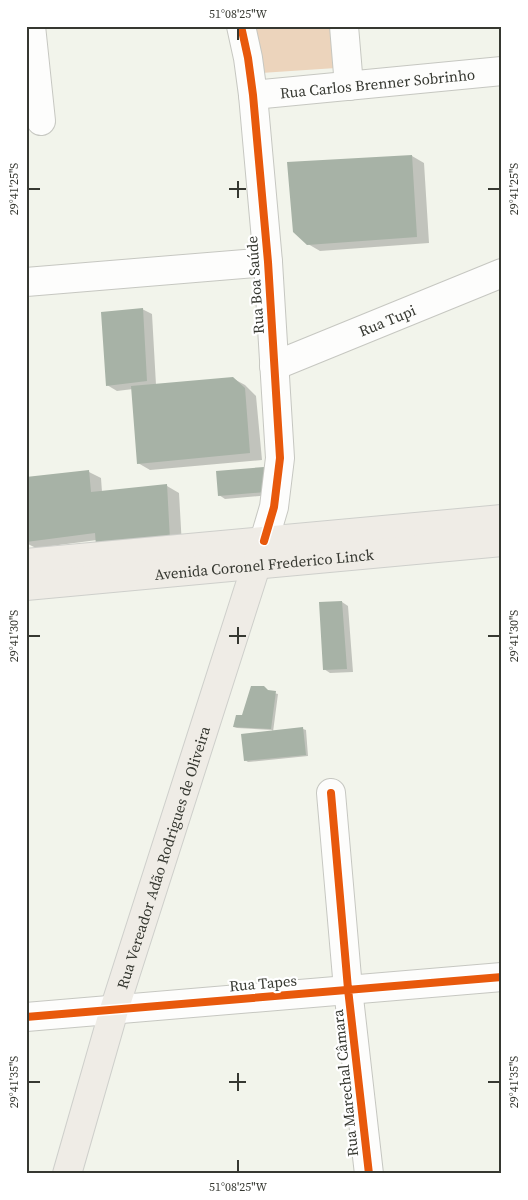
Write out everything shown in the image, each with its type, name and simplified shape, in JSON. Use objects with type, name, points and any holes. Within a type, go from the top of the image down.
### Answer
[{"type":"main road","name":"Avenida Coronel Frederico Linck","points":[[26,586],[502,520]]},
{"type":"main road","name":"Avenida Coronel Frederico Linck","points":[[26,564],[502,542]]},
{"type":"main road","name":"Rua Vereador Adão Rodrigues de Oliveira","points":[[67,1174],[114,1010],[260,553]]},
{"type":"street","points":[[31,26],[41,121]]},
{"type":"street","name":"Rua Boa Saúde","points":[[241,26],[253,95],[268,262],[280,458],[274,507],[260,553]]},
{"type":"street","points":[[344,26],[350,86]]},
{"type":"street","name":"Rua Carlos Brenner Sobrinho","points":[[253,95],[502,71]]},
{"type":"street","points":[[26,282],[268,262]]},
{"type":"street","name":"Rua Tupi","points":[[274,366],[502,273]]},
{"type":"street","name":"Rua Marechal Câmara","points":[[331,793],[348,989],[369,1174]]},
{"type":"street","name":"Rua Tapes","points":[[26,1017],[502,977]]},
{"type":"shaded area","points":[[250,26],[331,26],[336,68],[261,73]]},
{"type":"building","points":[[412,155],[417,237],[307,245],[293,232],[287,162]]},
{"type":"building","points":[[143,308],[147,381],[106,386],[101,312]]},
{"type":"building","points":[[233,377],[245,388],[250,453],[137,464],[131,386]]},
{"type":"building","points":[[264,467],[266,492],[218,496],[216,471]]},
{"type":"building","points":[[89,470],[91,492],[167,484],[170,540],[96,546],[95,533],[26,542],[26,477]]},
{"type":"building","points":[[342,601],[347,669],[323,670],[319,602]]},
{"type":"building","points":[[251,686],[264,686],[268,690],[276,691],[271,729],[233,727],[236,715],[242,715]]},
{"type":"building","points":[[303,727],[306,755],[244,761],[241,734]]},
{"type":"cycle path","points":[[241,26],[253,95],[268,262],[280,458],[274,507],[264,541]]},
{"type":"cycle path","points":[[331,793],[348,989],[369,1174]]},
{"type":"cycle path","points":[[26,1017],[502,977]]}]
